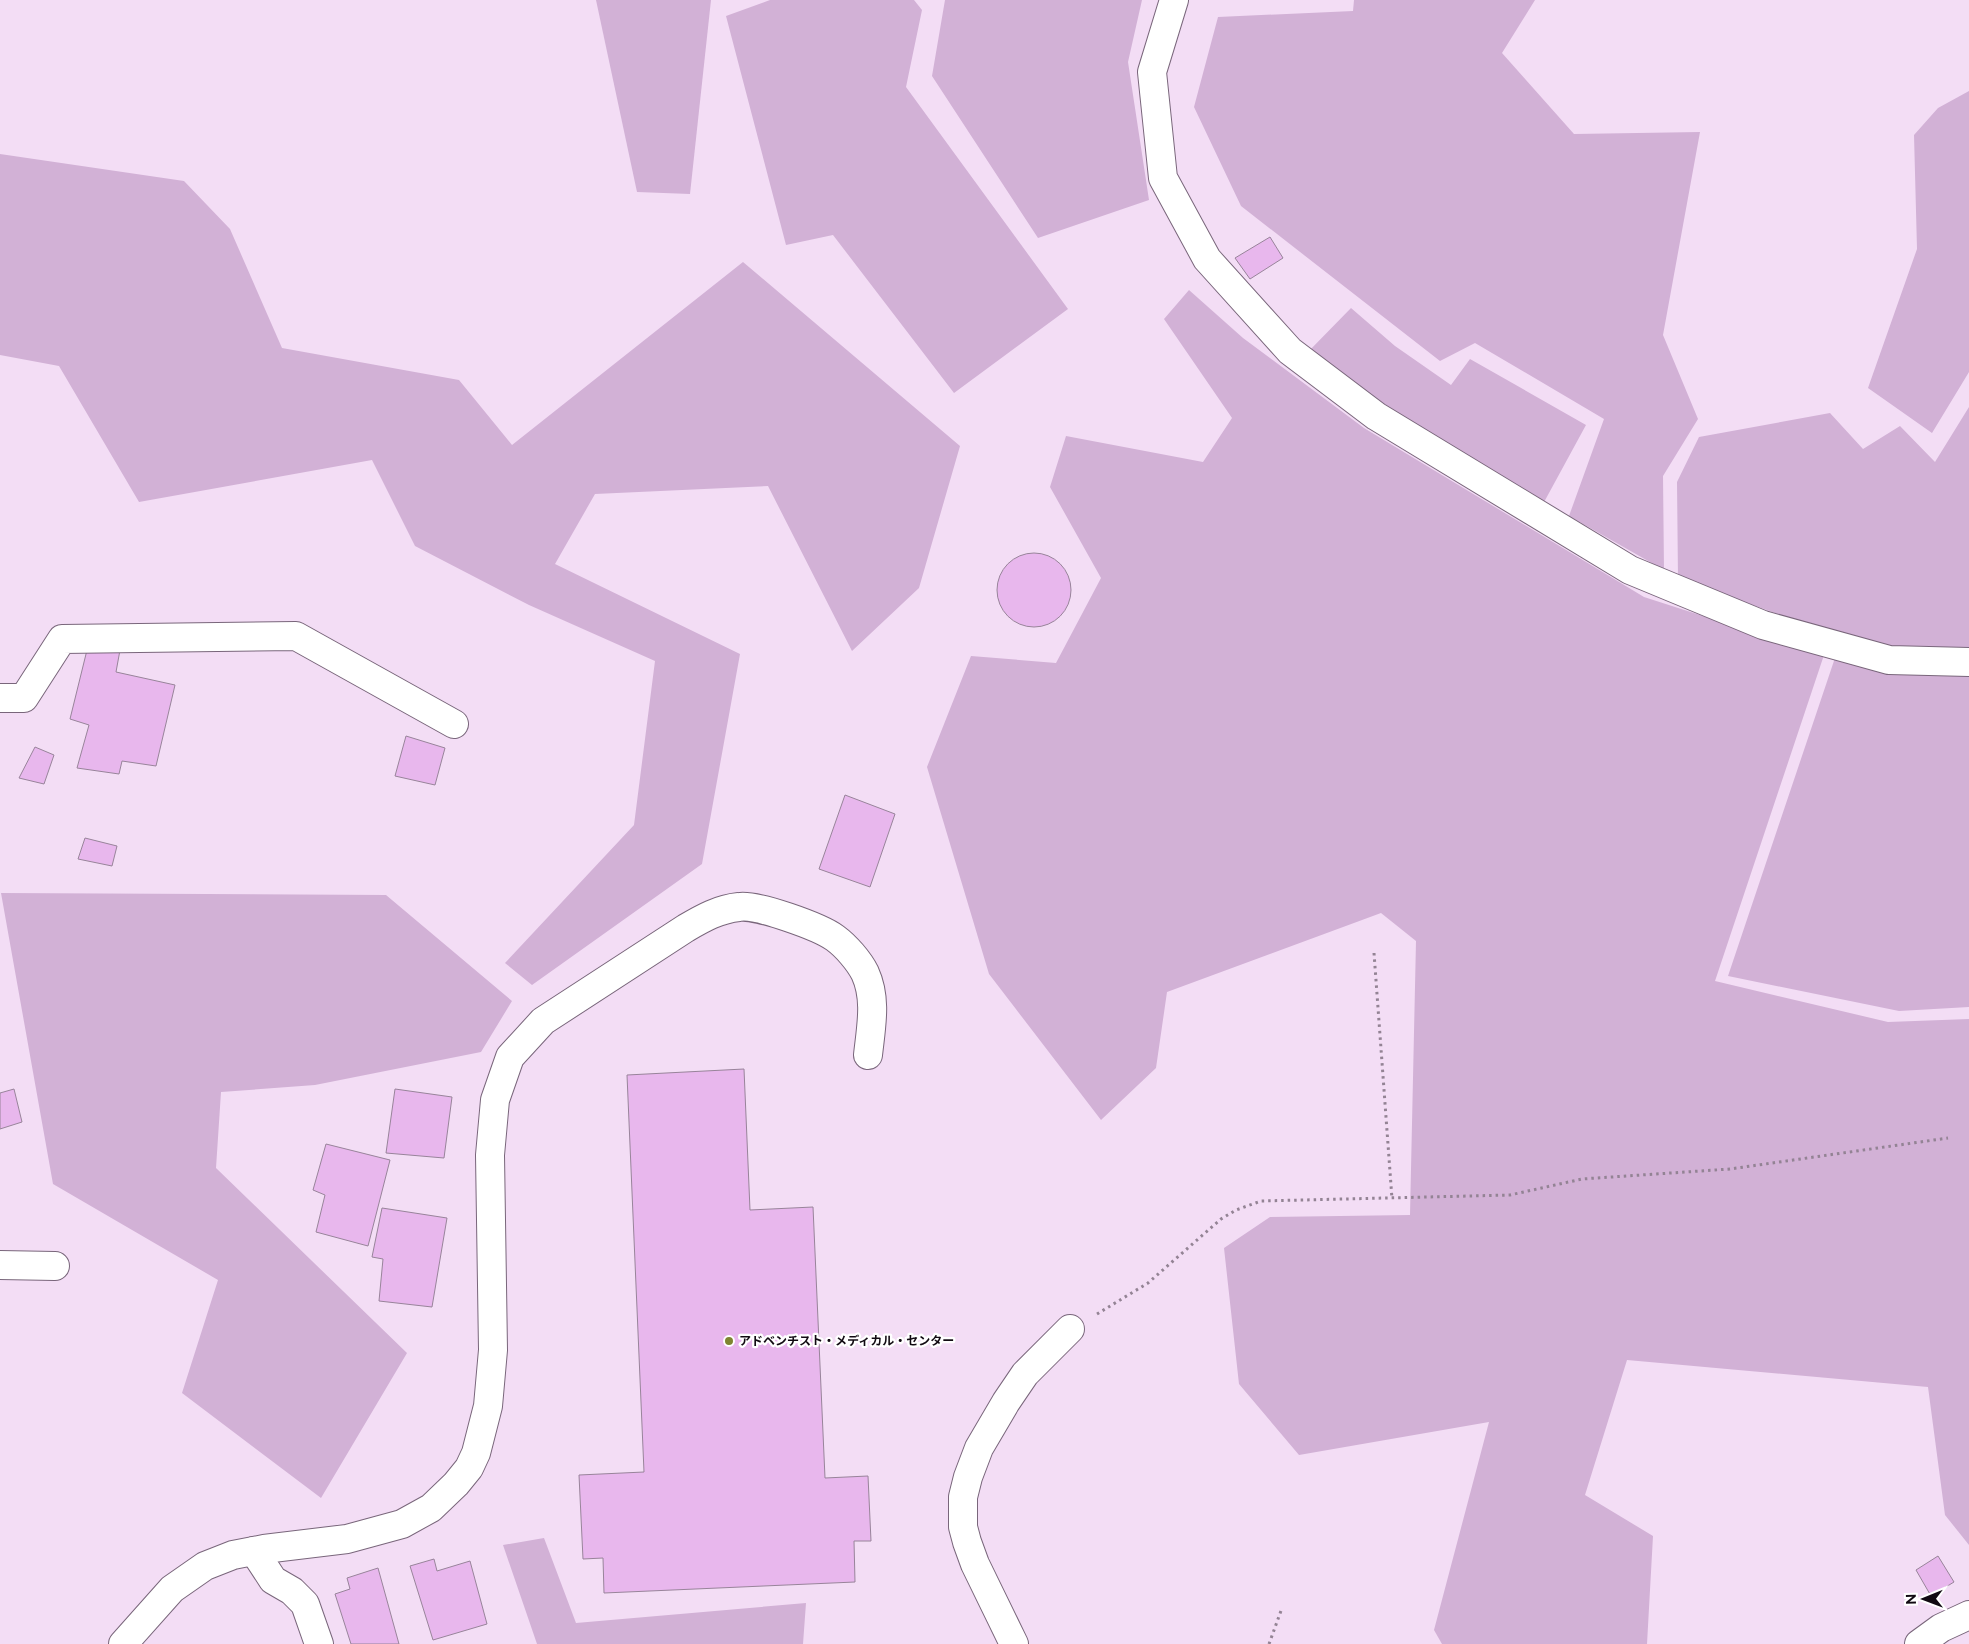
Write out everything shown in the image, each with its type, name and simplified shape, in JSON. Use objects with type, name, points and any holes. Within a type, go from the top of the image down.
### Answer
[{"type":"street","points":[[1174,0],[1152,72],[1163,178],[1207,259],[1290,352],[1376,416],[1630,570],[1763,625],[1889,660],[1969,662]]},
{"type":"street","points":[[0,698],[24,698],[62,639],[296,636],[454,724]]},
{"type":"street","points":[[122,1644],[172,1589],[205,1566],[233,1555],[347,1539],[402,1524],[431,1508],[456,1484],[469,1468],[476,1453],[488,1406],[493,1350],[490,1155],[496,1100],[510,1057],[543,1021],[710,914],[740,906],[766,909],[808,926],[835,938],[851,953],[864,972],[872,993],[872,1017],[868,1055]]},
{"type":"street","points":[[0,1265],[55,1266]]},
{"type":"street","points":[[1014,1644],[974,1564],[964,1527],[963,1497],[968,1477],[980,1448],[1006,1402],[1025,1374],[1070,1329]]},
{"type":"street","points":[[254,1551],[273,1580],[292,1591],[305,1604],[319,1644]]},
{"type":"street","points":[[1919,1644],[1941,1628],[1969,1615]]},
{"type":"path","points":[[1374,953],[1392,1199]]},
{"type":"path","points":[[1070,1329],[1148,1283],[1221,1219],[1236,1210],[1261,1201],[1510,1195],[1582,1179],[1730,1169],[1948,1138]]},
{"type":"path","points":[[1269,1644],[1282,1608]]},
{"type":"shaded area","points":[[596,0],[711,0],[690,194],[637,192]]},
{"type":"shaded area","points":[[770,0],[914,0],[922,10],[906,87],[1068,309],[954,393],[833,235],[786,245],[726,16]]},
{"type":"shaded area","points":[[945,0],[1142,0],[1128,62],[1149,200],[1038,238],[932,76]]},
{"type":"shaded area","points":[[1354,0],[1535,0],[1502,53],[1574,134],[1700,132],[1663,335],[1698,419],[1663,476],[1664,570],[1569,516],[1604,419],[1475,343],[1440,361],[1241,206],[1194,107],[1218,17],[1353,11]]},
{"type":"shaded area","points":[[1969,91],[1969,372],[1932,433],[1868,388],[1917,249],[1914,135],[1938,108]]},
{"type":"shaded area","points":[[0,154],[184,181],[230,229],[282,348],[459,380],[512,445],[743,262],[960,446],[919,588],[852,651],[768,486],[595,494],[555,564],[740,654],[702,864],[532,985],[505,963],[634,825],[655,661],[529,605],[415,546],[372,460],[139,502],[59,366],[0,355]]},
{"type":"shaded area","points":[[1189,290],[1243,338],[1364,428],[1644,597],[1824,655],[1715,981],[1888,1022],[1969,1019],[1969,1545],[1945,1515],[1928,1387],[1627,1360],[1585,1495],[1653,1536],[1647,1644],[1442,1644],[1434,1630],[1489,1422],[1299,1455],[1239,1384],[1224,1248],[1270,1217],[1410,1215],[1416,941],[1381,913],[1167,992],[1156,1068],[1101,1120],[989,974],[927,767],[971,656],[1056,663],[1101,578],[1050,487],[1066,436],[1203,462],[1232,418],[1164,319]]},
{"type":"shaded area","points":[[1351,308],[1395,346],[1451,385],[1470,359],[1586,425],[1543,504],[1375,406],[1307,353]]},
{"type":"shaded area","points":[[1969,407],[1969,1007],[1899,1011],[1728,976],[1842,637],[1678,578],[1677,482],[1699,437],[1830,413],[1863,449],[1900,426],[1935,462]]},
{"type":"shaded area","points":[[1,893],[386,895],[512,1001],[481,1052],[315,1085],[221,1092],[216,1168],[407,1353],[321,1498],[182,1393],[218,1280],[53,1184]]},
{"type":"shaded area","points":[[544,1538],[576,1623],[806,1603],[803,1644],[537,1644],[503,1545]]},
{"type":"building","points":[[1270,237],[1283,258],[1250,279],[1235,258]]},
{"type":"building","points":[[1034,553],[1055,559],[1065,569],[1071,590],[1065,611],[1055,621],[1034,627],[1013,621],[1003,611],[997,590],[1003,569],[1013,559]]},
{"type":"building","points":[[87,650],[120,650],[116,672],[175,685],[156,766],[122,761],[119,774],[77,768],[89,725],[70,719]]},
{"type":"building","points":[[406,736],[445,748],[435,785],[395,776]]},
{"type":"building","points":[[35,747],[54,755],[44,784],[19,778]]},
{"type":"building","points":[[845,795],[895,814],[870,887],[819,869]]},
{"type":"building","points":[[85,838],[117,846],[112,866],[78,859]]},
{"type":"building","name":"アドベンチスト・メディカル・センター","points":[[744,1069],[750,1210],[813,1207],[825,1478],[868,1476],[871,1541],[854,1541],[855,1582],[604,1593],[603,1558],[583,1559],[579,1475],[644,1472],[627,1075]]},
{"type":"building","points":[[14,1089],[22,1122],[0,1129],[0,1093]]},
{"type":"building","points":[[395,1089],[452,1097],[444,1158],[386,1153]]},
{"type":"building","points":[[326,1144],[390,1160],[368,1246],[316,1232],[325,1195],[313,1190]]},
{"type":"building","points":[[382,1208],[447,1218],[432,1307],[379,1301],[383,1259],[372,1257]]},
{"type":"building","points":[[1938,1556],[1954,1582],[1931,1596],[1916,1570]]},
{"type":"building","points":[[434,1559],[437,1571],[470,1561],[487,1624],[433,1640],[410,1566]]},
{"type":"building","points":[[378,1568],[399,1644],[351,1644],[335,1594],[350,1589],[347,1578]]},
{"type":"place","name":"アドベンチスト・メディカル・センター","points":[[729,1341]]}]
